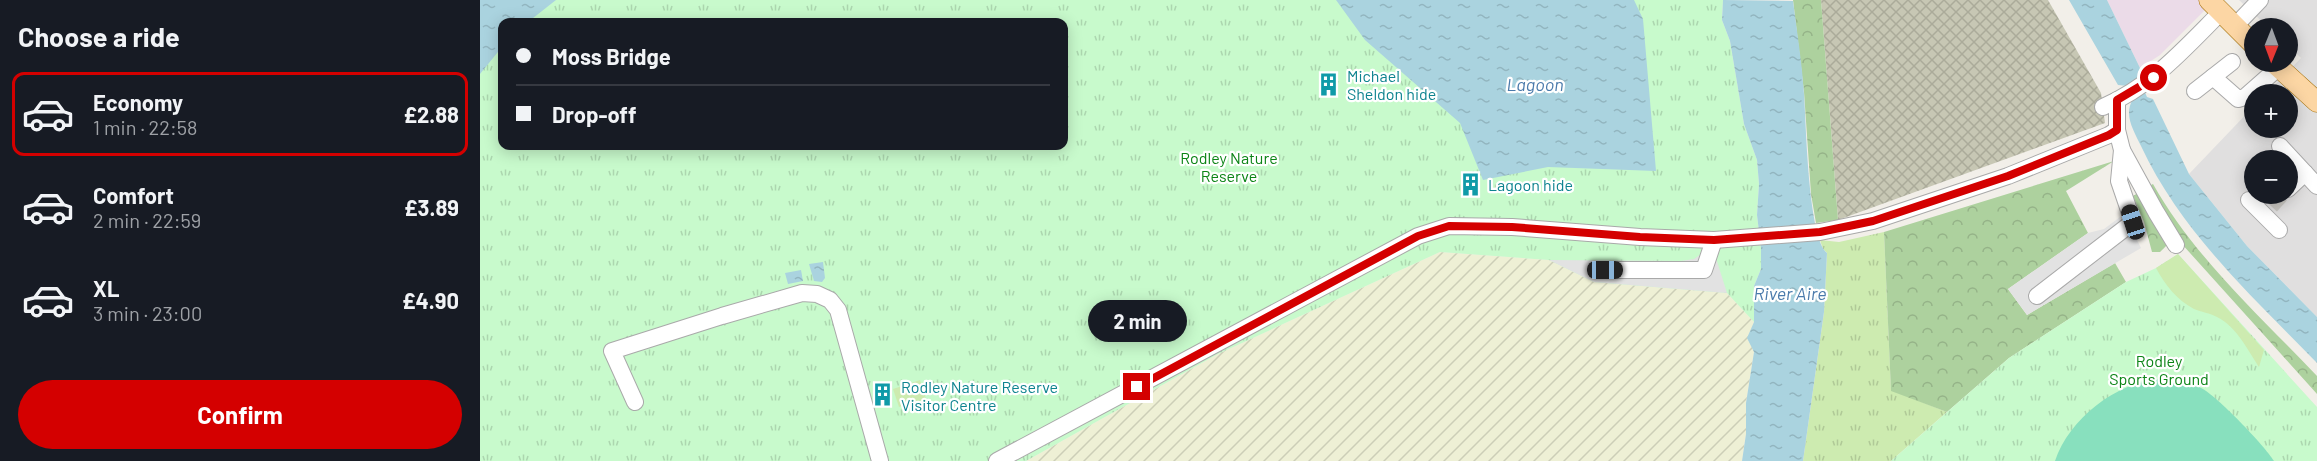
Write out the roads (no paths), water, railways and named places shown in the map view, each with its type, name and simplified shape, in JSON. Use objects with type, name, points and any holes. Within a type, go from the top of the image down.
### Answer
[{"type":"main road","points":[[2222,12],[2244,35]]},
{"type":"main road","points":[[2285,72],[2317,102]]},
{"type":"street","points":[[2176,245],[2122,150],[2117,130],[2116,101],[2154,78],[2222,12],[2260,0]]},
{"type":"street","points":[[2195,91],[2232,62]]},
{"type":"street","points":[[2213,77],[2238,99],[2245,97],[2268,72]]},
{"type":"street","points":[[997,461],[1418,236],[1449,226],[1512,227],[1714,240],[1820,232],[1873,221],[2008,176],[2117,130]]},
{"type":"street","points":[[2280,146],[2317,186]]},
{"type":"street","points":[[2037,296],[2133,222],[2120,182],[2122,150]]},
{"type":"street","points":[[2298,180],[2305,173]]},
{"type":"street","points":[[2277,204],[2280,230]]},
{"type":"street","points":[[1605,270],[1704,270],[1714,240]]},
{"type":"street","points":[[635,402],[612,351],[802,293],[817,294],[830,300],[838,310],[880,461]]},
{"type":"water","points":[[480,0],[556,0],[533,18],[498,18],[498,52],[480,74]]},
{"type":"water","name":"Lagoon","points":[[1336,0],[1634,0],[1643,19],[1656,171],[1548,167],[1483,180],[1460,123],[1365,40]]},
{"type":"water","name":"River Aire","points":[[1723,0],[1793,1],[1803,82],[1812,203],[1821,243],[1827,253],[1824,312],[1803,461],[1742,461],[1746,434],[1746,403],[1754,352],[1747,338],[1754,322],[1754,286],[1761,269],[1757,215],[1759,184],[1757,160],[1744,124],[1730,41],[1722,20]]},
{"type":"water","points":[[2069,0],[2107,0],[2140,68],[2139,79],[2147,97],[2153,99],[2189,174],[2247,246],[2317,317],[2317,363],[2243,288],[2176,207],[2157,177],[2133,129],[2129,111],[2133,99],[2128,86],[2118,85]]},
{"type":"water","points":[[823,262],[825,278],[822,282],[814,281],[809,264]]},
{"type":"water","points":[[801,270],[803,281],[788,284],[785,273]]},
{"type":"place","name":"Michael Sheldon hide","points":[[1329,84]]},
{"type":"place","name":"Lagoon hide","points":[[1470,184]]},
{"type":"place","name":"Rodley Nature Reserve Visitor Centre","points":[[883,395]]},
{"type":"park label","name":"Rodley Nature Reserve","points":[[1229,166]]},
{"type":"park label","name":"Rodley Sports Ground","points":[[2159,369]]}]
